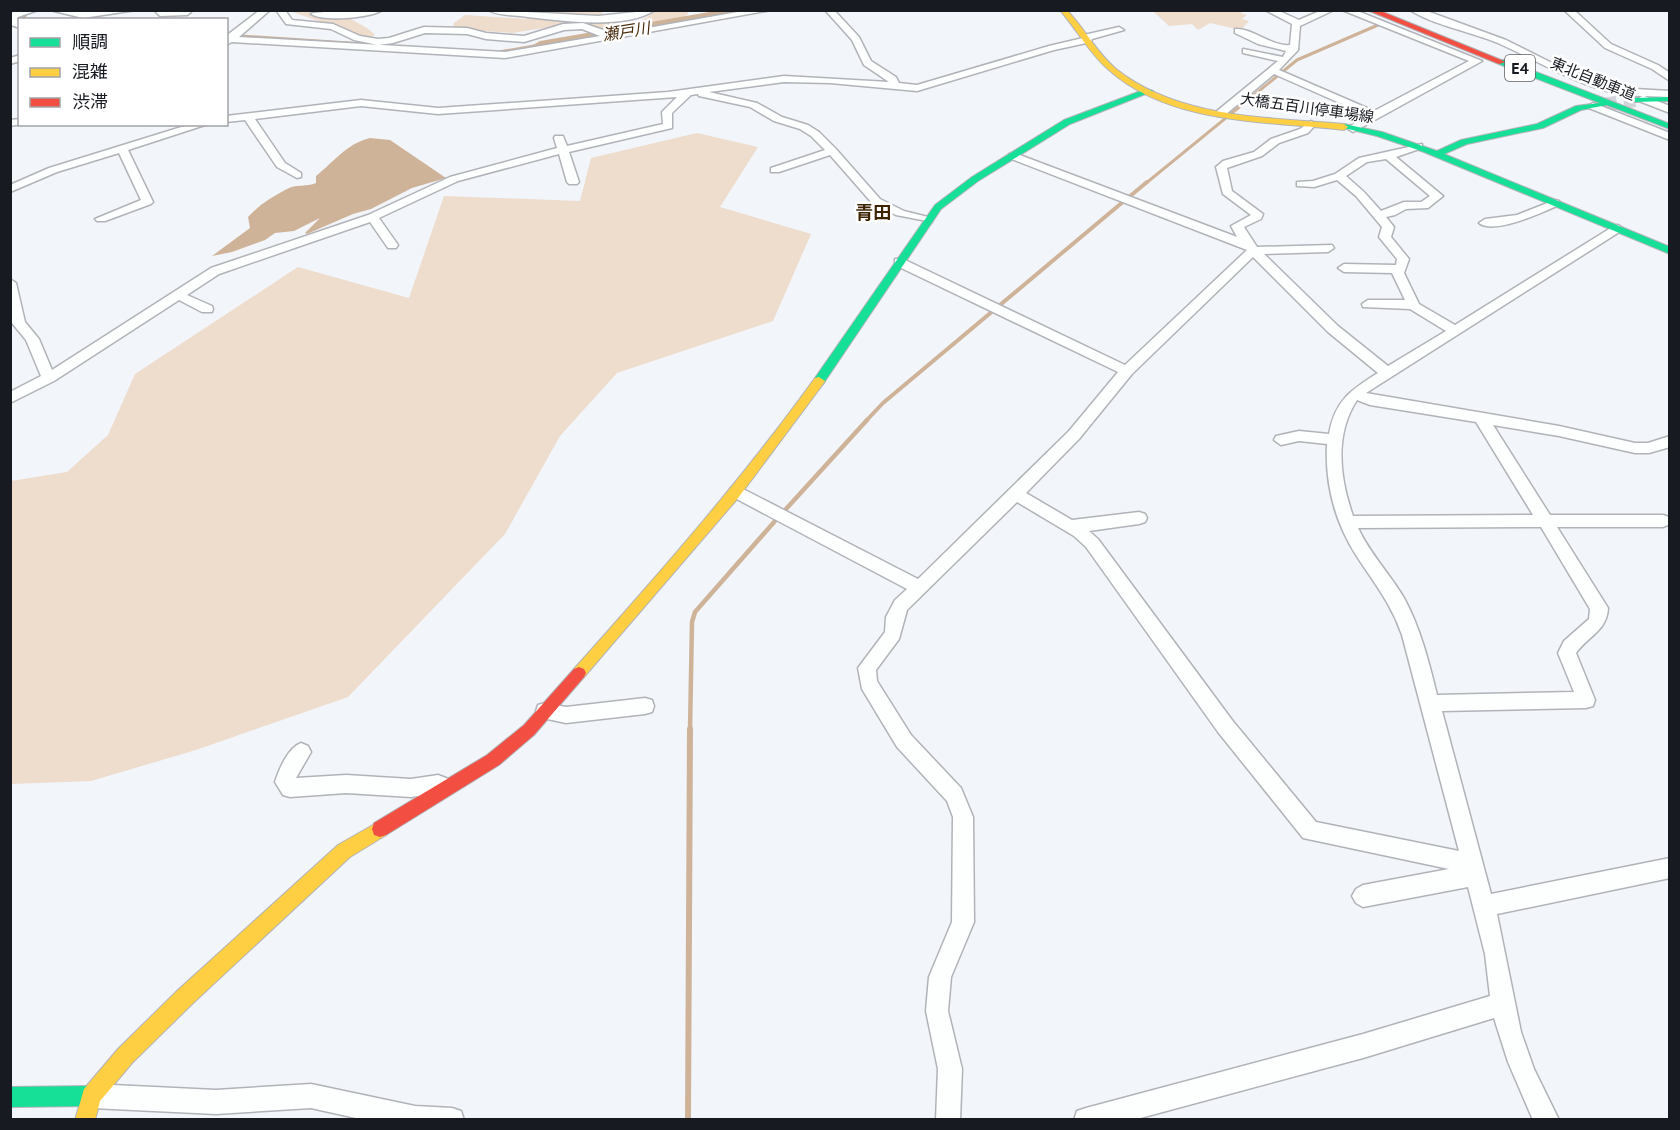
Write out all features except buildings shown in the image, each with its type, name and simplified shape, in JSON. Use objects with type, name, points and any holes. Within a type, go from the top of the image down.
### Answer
[{"type":"main road","name":"東北自動車道","points":[[1370,10],[1670,127]]},
{"type":"main road","name":"東北自動車道","points":[[1386,10],[1670,120]]},
{"type":"main road","name":"大橋五百川停車場線","points":[[1068,12],[1100,56],[1122,78],[1149,91],[1194,107],[1227,114],[1353,129],[1418,146],[1670,251]]},
{"type":"main road","points":[[85,1119],[91,1096],[125,1056],[185,997],[344,851],[493,760],[529,730],[674,566],[790,424],[938,207],[961,188],[1067,122],[1149,91]]},
{"type":"main road","points":[[1639,100],[1670,99]]},
{"type":"main road","points":[[1439,153],[1464,142],[1540,126],[1570,112],[1598,106]]},
{"type":"main road","points":[[10,1097],[91,1096]]},
{"type":"street","points":[[18,24],[14,22],[13,15],[34,10]]},
{"type":"street","points":[[54,10],[83,15],[132,10]]},
{"type":"street","points":[[158,10],[166,14],[188,11]]},
{"type":"street","points":[[231,39],[266,10]]},
{"type":"street","points":[[279,10],[289,22],[333,27],[357,38],[378,42],[390,41],[427,30],[466,31],[486,36],[528,38],[563,27],[586,27],[603,33],[605,38]]},
{"type":"street","points":[[284,10],[337,16],[379,10]]},
{"type":"street","points":[[492,10],[562,16],[624,17],[651,10]]},
{"type":"street","points":[[562,16],[571,13],[613,10]]},
{"type":"street","points":[[231,39],[491,56],[767,10]]},
{"type":"street","points":[[829,10],[856,39],[867,63],[893,79],[894,86]]},
{"type":"street","points":[[1269,10],[1298,23]]},
{"type":"street","points":[[1227,114],[1278,72],[1293,50],[1296,41],[1294,28],[1298,23],[1330,10]]},
{"type":"street","points":[[1346,10],[1477,61],[1374,115],[1353,129]]},
{"type":"street","points":[[1414,10],[1503,42],[1551,66],[1614,90],[1629,93],[1670,94]]},
{"type":"street","points":[[1568,10],[1608,46],[1655,67],[1670,78]]},
{"type":"street","points":[[228,117],[361,103],[381,103],[417,111],[438,111],[691,91],[784,79],[796,83],[917,88],[1119,30]]},
{"type":"street","points":[[1238,31],[1261,42],[1293,50]]},
{"type":"street","points":[[1246,51],[1285,60]]},
{"type":"street","points":[[1278,72],[1374,115]]},
{"type":"street","points":[[10,398],[49,378],[215,271],[372,217],[454,179],[561,144],[669,126],[667,112],[691,91]]},
{"type":"street","points":[[691,91],[762,108],[778,119],[804,127],[832,151],[876,201],[893,210],[928,220]]},
{"type":"street","points":[[1639,100],[1670,110]]},
{"type":"street","points":[[1598,106],[1670,137]]},
{"type":"street","points":[[248,116],[281,165],[297,175]]},
{"type":"street","points":[[1311,124],[1304,131],[1275,141],[1258,154],[1221,167],[1223,183],[1228,194],[1257,214],[1257,217],[1240,224],[1237,228],[1251,248],[1333,329],[1386,372]]},
{"type":"street","points":[[10,189],[53,170],[197,126]]},
{"type":"street","points":[[561,144],[573,182]]},
{"type":"street","points":[[1301,184],[1314,184],[1339,176],[1352,170],[1360,160],[1389,156],[1418,146]]},
{"type":"street","points":[[101,219],[147,202],[122,149]]},
{"type":"street","points":[[775,170],[832,151]]},
{"type":"street","points":[[1013,156],[1251,248],[1328,248]]},
{"type":"street","points":[[1378,216],[1391,213],[1404,205],[1424,206],[1437,196],[1389,156]]},
{"type":"street","points":[[1339,176],[1360,194],[1388,227],[1385,237],[1403,259],[1398,273],[1414,306]]},
{"type":"street","points":[[1485,223],[1520,218],[1555,203]]},
{"type":"street","points":[[372,217],[392,245]]},
{"type":"street","points":[[1547,1119],[1533,1095],[1517,1055],[1502,1004],[1495,951],[1484,906],[1430,703],[1397,600],[1355,539],[1335,479],[1332,457],[1334,440],[1348,400],[1354,394],[1618,229]]},
{"type":"street","points":[[948,1119],[950,1069],[937,1011],[940,977],[963,922],[963,817],[954,795],[892,726],[868,683],[867,668],[893,634],[895,617],[901,605],[1074,435],[1127,370],[1251,248]]},
{"type":"street","points":[[899,262],[1127,370]]},
{"type":"street","points":[[1344,268],[1399,269]]},
{"type":"street","points":[[10,283],[19,323],[32,339],[49,378]]},
{"type":"street","points":[[176,294],[207,309]]},
{"type":"street","points":[[1368,303],[1399,303],[1414,306],[1454,330]]},
{"type":"street","points":[[1354,394],[1370,400],[1559,431],[1643,448],[1670,441]]},
{"type":"street","points":[[1430,703],[1586,700],[1568,653],[1576,641],[1596,624],[1600,618],[1599,608],[1547,521],[1482,420]]},
{"type":"street","points":[[1281,440],[1299,436],[1334,440]]},
{"type":"street","points":[[736,492],[919,586]]},
{"type":"street","points":[[1016,494],[1070,526],[1092,543],[1226,726],[1310,831],[1474,869]]},
{"type":"street","points":[[1070,526],[1103,524],[1138,518]]},
{"type":"street","points":[[1349,522],[1663,521]]},
{"type":"street","points":[[545,711],[566,715],[645,706]]},
{"type":"street","points":[[301,752],[287,774],[285,782],[290,788],[346,784],[402,788],[438,784],[448,788]]},
{"type":"street","points":[[1484,906],[1670,868]]},
{"type":"street","points":[[1363,896],[1474,869]]},
{"type":"street","points":[[1086,1119],[1363,1046],[1502,1004]]},
{"type":"street","points":[[91,1096],[216,1102],[311,1096],[415,1118],[452,1119]]},
{"type":"shaded area","points":[[1161,10],[1243,11],[1241,13],[1247,15],[1242,19],[1249,21],[1241,30],[1210,23],[1198,30],[1192,24],[1169,26],[1154,12]]},
{"type":"shaded area","points":[[290,11],[340,11],[375,35],[366,38]]},
{"type":"shaded area","points":[[529,11],[603,11],[600,20],[618,24],[642,20],[656,11],[688,11],[688,14],[680,20],[607,32],[590,25],[570,24],[512,33],[457,29],[453,26],[465,15],[527,19]]},
{"type":"shaded area","points":[[697,133],[758,147],[720,207],[811,234],[773,321],[617,373],[560,436],[505,534],[348,697],[196,750],[91,781],[11,784],[11,481],[67,472],[108,435],[135,374],[298,267],[409,298],[444,196],[580,201],[591,158]]},
{"type":"shaded area","points":[[370,138],[390,140],[446,178],[412,188],[371,209],[353,214],[307,234],[305,233],[320,218],[294,231],[275,233],[265,240],[232,252],[212,256],[250,228],[248,217],[262,205],[290,187],[316,183],[316,176],[341,154],[354,144]]},
{"type":"waterway","name":"瀬戸川","points":[[540,45],[748,10]]},
{"type":"waterway","points":[[10,11],[25,16],[24,18]]},
{"type":"waterway","points":[[1145,184],[1297,60],[1378,25]]},
{"type":"waterway","points":[[228,35],[394,46]]},
{"type":"waterway","points":[[499,52],[540,45]]},
{"type":"waterway","points":[[1129,197],[1147,182]]},
{"type":"waterway","points":[[866,421],[883,403],[1124,201]]},
{"type":"waterway","points":[[786,509],[867,420]]},
{"type":"waterway","points":[[690,730],[692,622],[695,612],[775,521]]},
{"type":"waterway","points":[[688,1120],[690,729]]},
{"type":"tunnel","points":[[1603,105],[1635,100]]},
{"type":"traffic: fast","points":[[1502,62],[1670,127]]},
{"type":"traffic: fast","points":[[819,381],[938,207],[975,179],[1067,122],[1149,91]]},
{"type":"traffic: fast","points":[[1635,100],[1670,99]]},
{"type":"traffic: fast","points":[[1439,153],[1464,142],[1540,126],[1579,108],[1603,105]]},
{"type":"traffic: fast","points":[[1344,127],[1379,134],[1427,150],[1670,251]]},
{"type":"traffic: fast","points":[[10,1097],[91,1096]]},
{"type":"traffic: slow","points":[[1063,10],[1113,70],[1136,87],[1163,99],[1223,114],[1344,127]]},
{"type":"traffic: slow","points":[[579,673],[734,494],[792,420],[819,381]]},
{"type":"traffic: slow","points":[[85,1120],[91,1096],[125,1056],[185,997],[344,851],[380,829]]},
{"type":"traffic: jam","points":[[1370,10],[1502,62]]},
{"type":"traffic: jam","points":[[380,829],[493,760],[529,730],[579,673]]},
{"type":"district","name":"青田","points":[[873,213]]}]
